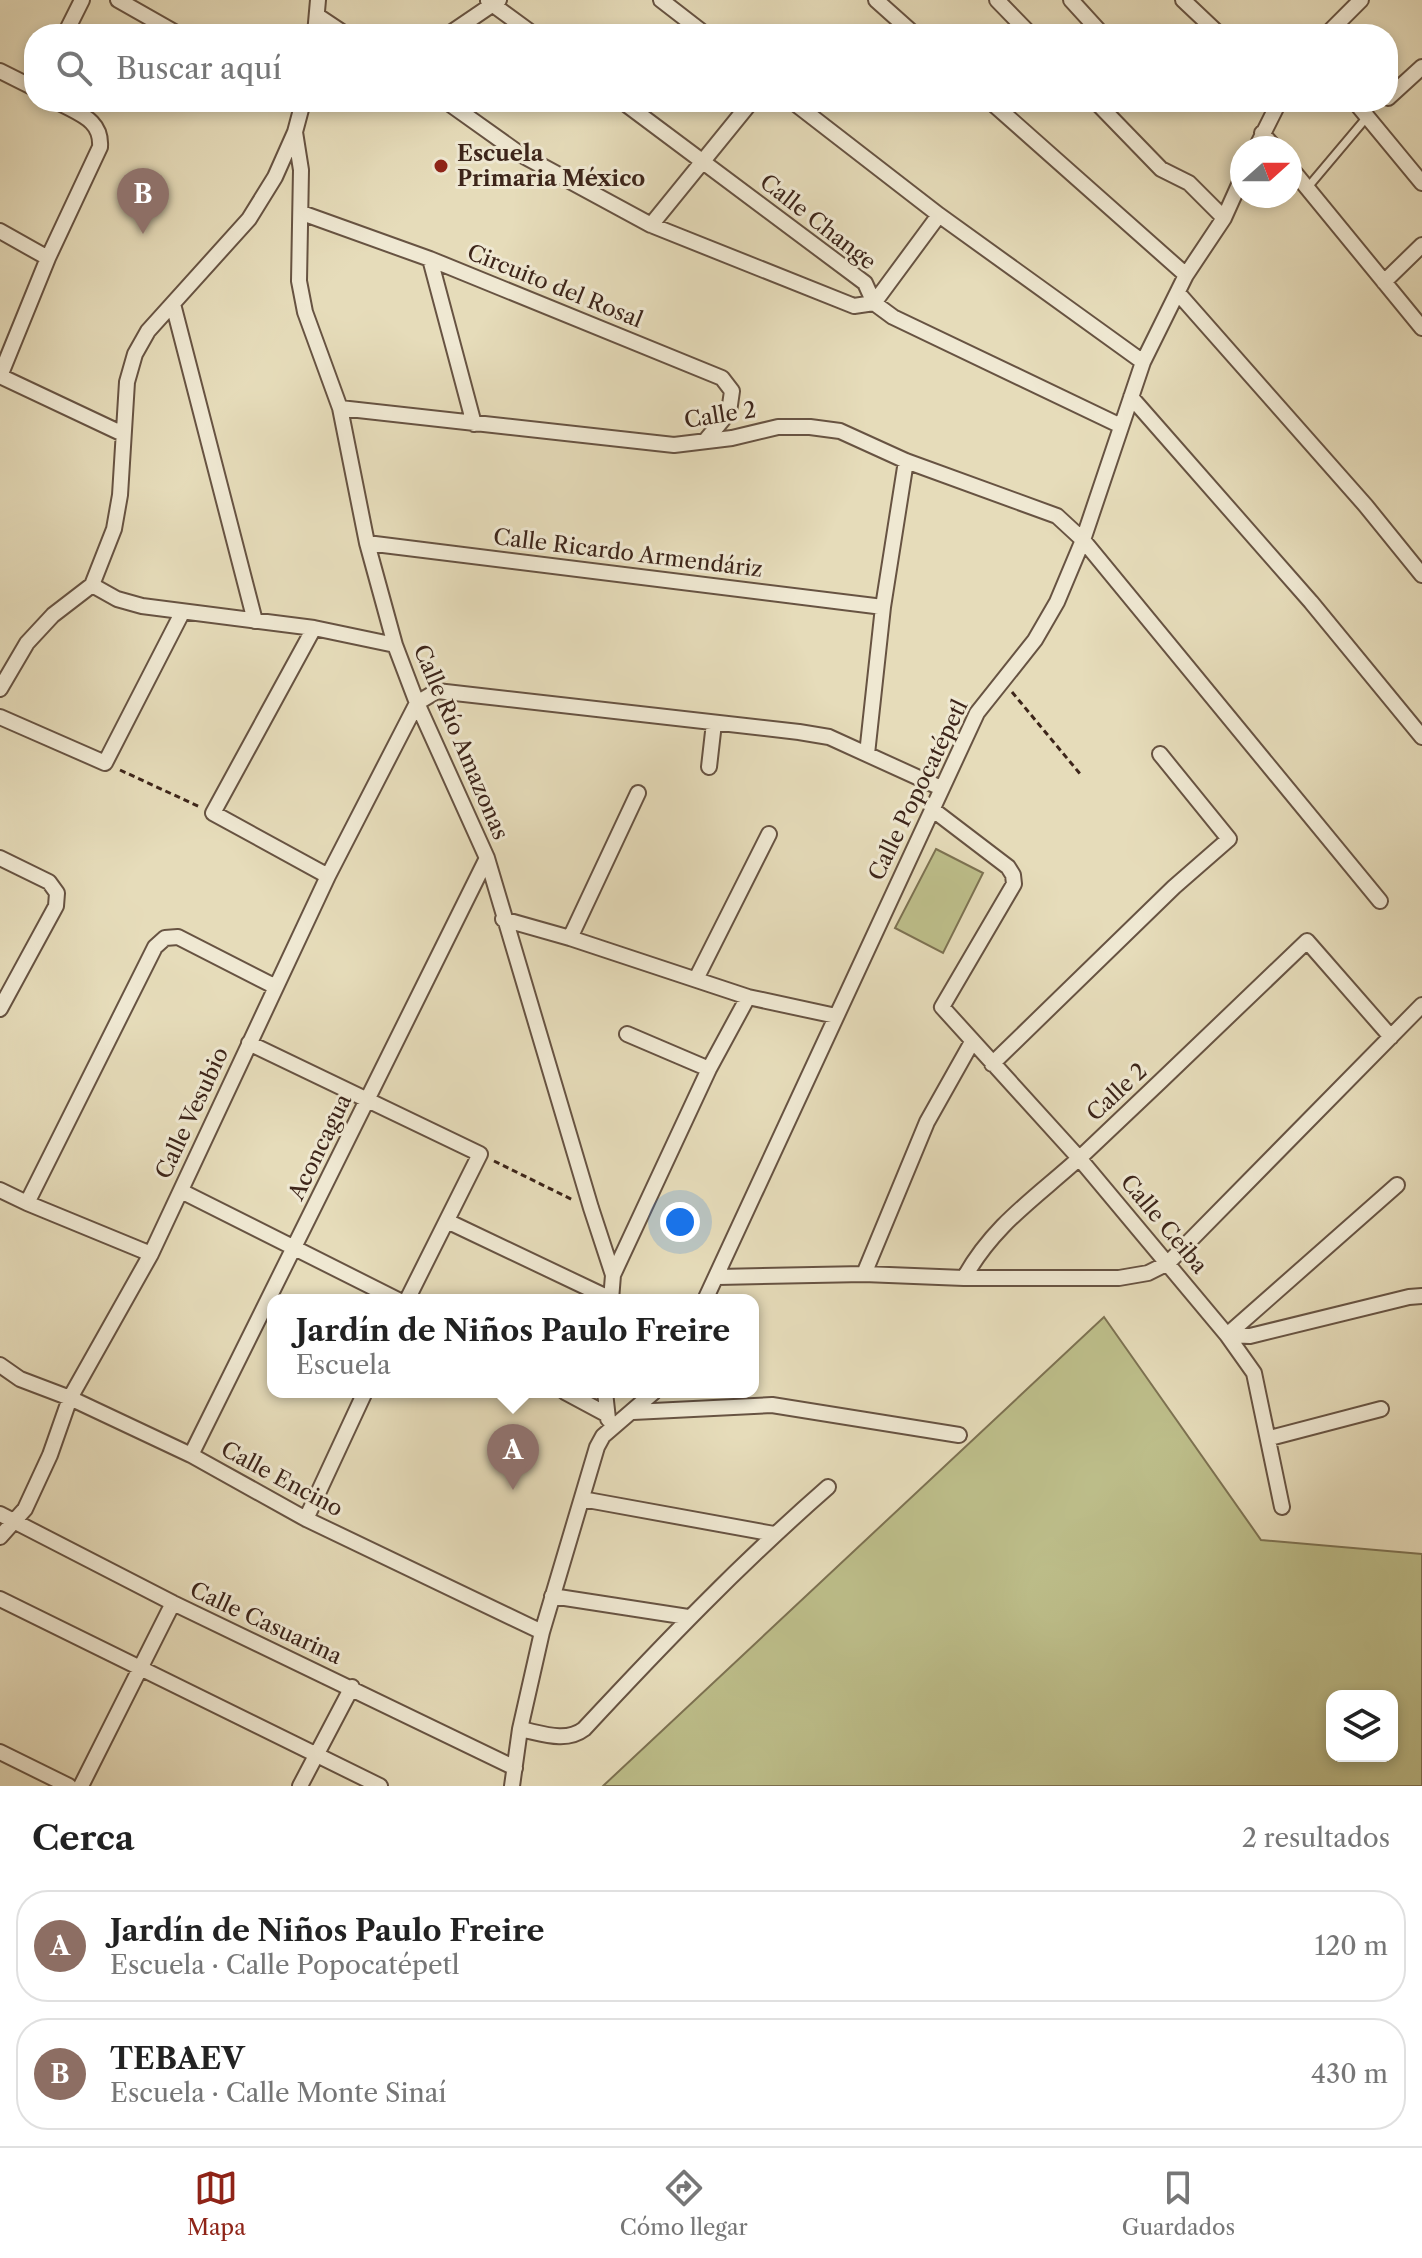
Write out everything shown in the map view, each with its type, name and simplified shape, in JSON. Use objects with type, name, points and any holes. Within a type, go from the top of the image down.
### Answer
[{"type":"street","points":[[70,24],[82,0]]},
{"type":"street","points":[[118,0],[160,24]]},
{"type":"street","points":[[317,24],[318,0]]},
{"type":"street","points":[[661,0],[692,24]]},
{"type":"street","points":[[876,0],[903,24]]},
{"type":"street","points":[[997,0],[1020,24]]},
{"type":"street","points":[[1071,0],[1093,24]]},
{"type":"street","points":[[1183,0],[1208,24]]},
{"type":"street","points":[[462,24],[493,1],[521,24]]},
{"type":"street","points":[[1337,24],[1359,1]]},
{"type":"street","points":[[318,16],[330,24]]},
{"type":"street","points":[[1398,89],[1422,67]]},
{"type":"street","points":[[0,71],[24,83]]},
{"type":"street","points":[[75,112],[95,124],[101,134],[100,147],[48,258],[0,376],[123,434]]},
{"type":"street","name":"Calle Río Amazonas","points":[[300,112],[295,132],[301,170],[299,281],[305,312],[340,408],[367,543],[395,645],[417,703],[487,858],[613,1275],[611,1294]]},
{"type":"street","points":[[461,112],[520,154],[651,225],[854,306],[874,303],[939,215]]},
{"type":"street","name":"Calle Change","points":[[636,112],[865,283],[874,303],[893,317],[1121,426]]},
{"type":"street","points":[[651,225],[743,112]]},
{"type":"street","points":[[806,112],[939,215],[1143,362]]},
{"type":"street","points":[[1002,112],[1186,275]]},
{"type":"street","points":[[1106,112],[1161,169],[1189,183],[1224,218]]},
{"type":"street","points":[[1261,136],[1274,112]]},
{"type":"street","points":[[1365,112],[1422,183]]},
{"type":"street","points":[[1368,115],[1371,112]]},
{"type":"street","points":[[1,687],[27,643],[53,615],[92,585],[114,529],[120,495],[127,382],[135,354],[148,331],[249,219],[275,177],[295,132]]},
{"type":"street","points":[[1302,182],[1422,328]]},
{"type":"street","name":"Calle Popocatépetl","points":[[708,1294],[977,713],[1035,640],[1057,602],[1083,540],[1143,362],[1186,275],[1230,205]]},
{"type":"street","name":"Circuito del Rosal","points":[[302,213],[430,259],[722,378],[732,391],[729,412],[706,440]]},
{"type":"street","points":[[0,231],[48,258]]},
{"type":"street","points":[[1384,282],[1422,245]]},
{"type":"street","points":[[430,259],[474,424]]},
{"type":"street","points":[[1178,293],[1366,506],[1422,575]]},
{"type":"street","points":[[173,304],[255,621]]},
{"type":"street","points":[[1131,397],[1311,602],[1422,737]]},
{"type":"street","name":"Calle 2","points":[[340,408],[674,445],[732,438],[778,427],[840,431],[906,461],[1057,516],[1083,540],[1380,901]]},
{"type":"street","points":[[867,754],[883,607],[906,461]]},
{"type":"street","name":"Calle Ricardo Armendáriz","points":[[367,543],[883,607]]},
{"type":"street","points":[[92,585],[117,599],[182,613],[314,628],[395,645]]},
{"type":"street","points":[[0,717],[105,763],[182,613]]},
{"type":"street","points":[[314,628],[213,813],[328,876]]},
{"type":"street","points":[[417,703],[437,691],[829,737],[941,788]]},
{"type":"street","name":"Calle Vesubio","points":[[0,1537],[25,1509],[70,1398],[151,1254],[328,876],[417,703]]},
{"type":"street","points":[[709,767],[714,723]]},
{"type":"street","points":[[992,1064],[1174,887],[1229,839],[1160,754]]},
{"type":"street","points":[[570,938],[638,793]]},
{"type":"street","name":"Calle Ceiba","points":[[932,809],[1008,867],[1014,884],[942,1007],[1079,1158],[1227,1335],[1254,1373],[1282,1507]]},
{"type":"street","points":[[696,979],[769,834]]},
{"type":"street","points":[[0,858],[49,882],[57,893],[56,906],[0,1009]]},
{"type":"street","name":"Aconcagua","points":[[272,1294],[487,858]]},
{"type":"street","points":[[503,919],[748,997],[836,1016]]},
{"type":"street","points":[[27,1203],[155,947],[165,938],[178,937],[276,987]]},
{"type":"street","name":"Calle 2","points":[[964,1278],[979,1251],[1001,1226],[1079,1158],[1307,941],[1391,1037]]},
{"type":"street","points":[[613,1275],[709,1069],[748,997]]},
{"type":"street","points":[[718,1277],[864,1274],[964,1278],[1119,1278],[1148,1273],[1168,1263],[1422,1005]]},
{"type":"street","points":[[627,1034],[709,1069]]},
{"type":"street","points":[[864,1274],[927,1122],[972,1042]]},
{"type":"street","points":[[249,1043],[480,1154],[410,1294]]},
{"type":"street","points":[[1227,1335],[1397,1185]]},
{"type":"street","points":[[0,1190],[151,1254]]},
{"type":"street","points":[[181,1191],[386,1294]]},
{"type":"street","points":[[447,1221],[599,1294]]},
{"type":"street","points":[[1227,1335],[1250,1336],[1422,1296]]},
{"type":"street","name":"Aconcagua","points":[[191,1455],[267,1304]]},
{"type":"street","name":"Calle Encino","points":[[0,1365],[20,1379],[70,1398],[191,1455],[306,1519],[542,1632]]},
{"type":"street","points":[[306,1519],[362,1398]]},
{"type":"street","points":[[574,1398],[608,1421]]},
{"type":"street","points":[[512,1786],[520,1729],[542,1632],[597,1447],[608,1421],[606,1398]]},
{"type":"street","points":[[632,1412],[647,1398]]},
{"type":"street","points":[[608,1421],[632,1412],[772,1405],[959,1435]]},
{"type":"street","points":[[1270,1438],[1381,1409]]},
{"type":"street","points":[[520,1729],[564,1737],[576,1735],[688,1617],[828,1487]]},
{"type":"street","points":[[582,1499],[774,1534]]},
{"type":"street","name":"Calle Casuarina","points":[[0,1514],[173,1603],[515,1768]]},
{"type":"street","points":[[552,1596],[688,1617]]},
{"type":"street","points":[[0,1599],[380,1786]]},
{"type":"street","points":[[81,1786],[173,1603]]},
{"type":"street","points":[[300,1786],[352,1687]]},
{"type":"street","points":[[0,1752],[69,1786]]},
{"type":"lane","points":[[1307,188],[1368,115]]},
{"type":"path","points":[[1002,680],[1081,775]]},
{"type":"path","points":[[105,763],[213,813]]},
{"type":"path","points":[[480,1154],[591,1208]]},
{"type":"green space","points":[[936,849],[983,873],[943,953],[895,928]]},
{"type":"green space","points":[[1104,1317],[1261,1540],[1422,1554],[1422,1786],[603,1786]]},
{"type":"place","name":"Escuela Primaria México","points":[[441,166]]},
{"type":"place","name":"TEBAEV","points":[[143,234]]},
{"type":"place","name":"Jardín de Niños Paulo Freire","points":[[513,1490]]}]
